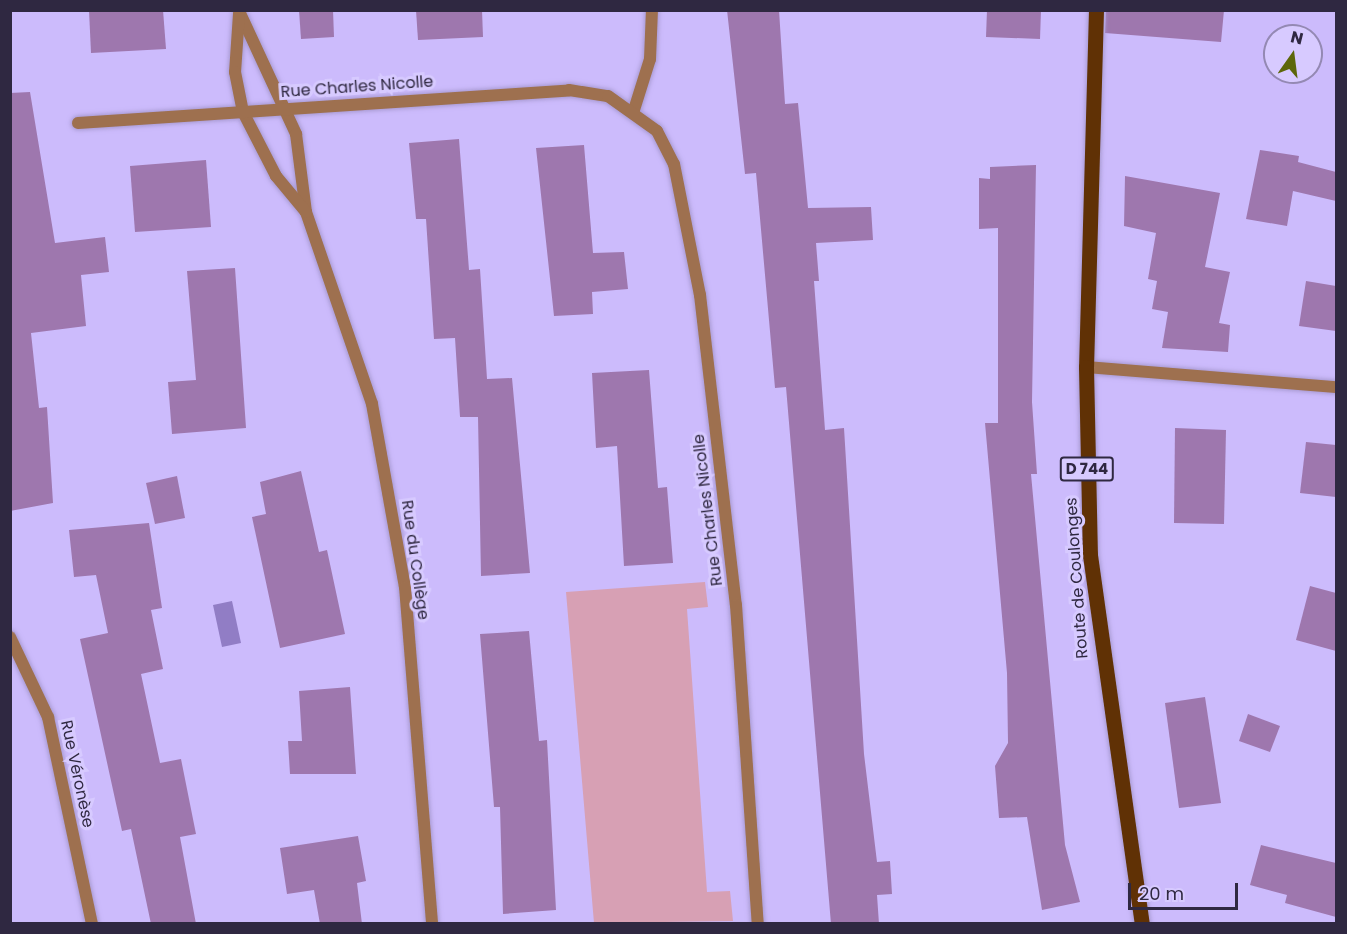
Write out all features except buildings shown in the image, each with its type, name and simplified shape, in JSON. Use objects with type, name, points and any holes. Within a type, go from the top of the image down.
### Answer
[{"type":"main road","name":"Route de Coulonges","points":[[1096,10],[1086,367],[1095,602],[1142,924]]},
{"type":"street","points":[[634,110],[650,59],[652,10]]},
{"type":"street","name":"Rue du Collège","points":[[239,11],[285,108],[304,167],[306,212],[372,404],[405,587],[432,924]]},
{"type":"street","name":"Rue du Collège","points":[[239,11],[236,72],[243,112],[276,176],[306,212]]},
{"type":"street","name":"Rue Charles Nicolle","points":[[78,123],[569,90],[608,96],[634,110],[657,130],[674,164],[700,295],[736,605],[758,924]]},
{"type":"street","points":[[1086,367],[1336,387]]},
{"type":"street","name":"Rue Véronèse","points":[[10,637],[48,717],[92,924]]},
{"type":"shaded area","points":[[705,582],[708,607],[687,609],[707,892],[730,891],[733,921],[594,923],[566,592]]},
{"type":"shaded area","points":[[232,601],[241,643],[222,647],[213,605]]}]
